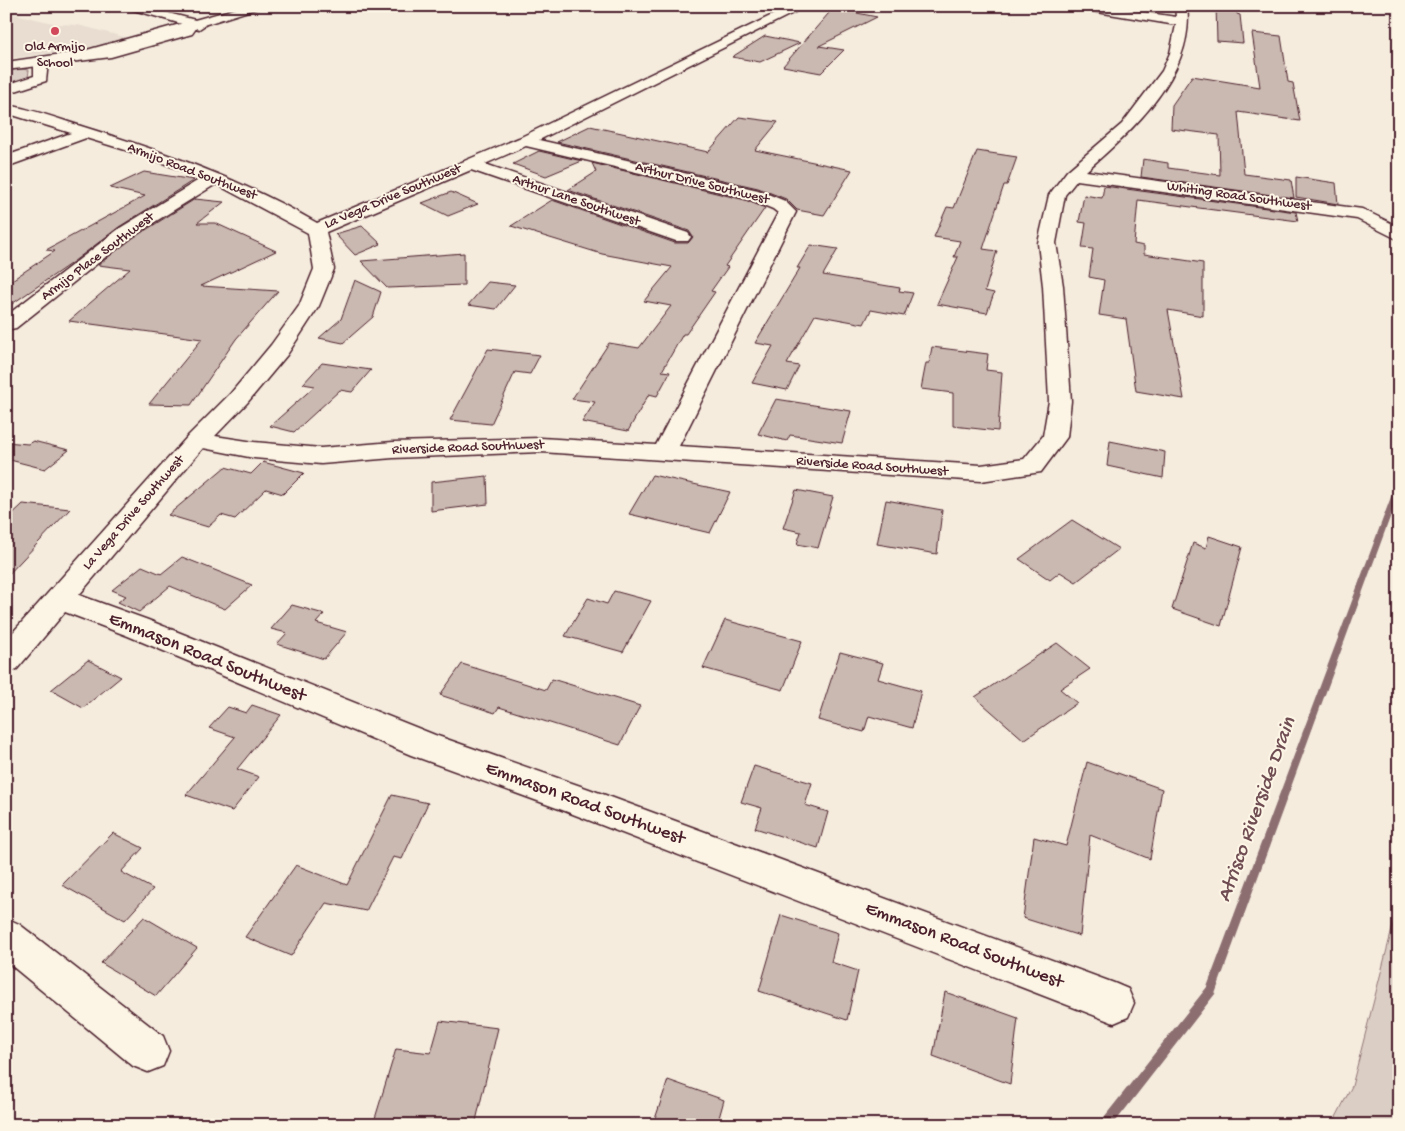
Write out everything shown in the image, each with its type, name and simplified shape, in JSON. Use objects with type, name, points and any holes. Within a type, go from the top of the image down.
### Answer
[{"type":"street","points":[[126,6],[196,26]]},
{"type":"street","points":[[6,66],[85,55],[196,26],[258,6]]},
{"type":"street","name":"La Vega Drive Southwest","points":[[6,661],[197,440],[239,398],[279,350],[309,306],[324,269],[316,230],[524,141],[801,6]]},
{"type":"street","points":[[1079,6],[1182,14]]},
{"type":"street","name":"Riverside Road Southwest","points":[[197,440],[254,450],[321,456],[393,450],[541,445],[981,473],[1032,466],[1055,437],[1060,401],[1053,286],[1047,242],[1057,195],[1073,174],[1127,127],[1153,95],[1168,72],[1176,53],[1182,14]]},
{"type":"street","points":[[6,90],[41,78],[41,62]]},
{"type":"street","name":"Armijo Road Southwest","points":[[6,110],[17,110],[152,153],[271,204],[316,230]]},
{"type":"street","points":[[6,162],[85,133]]},
{"type":"street","name":"Arthur Drive Southwest","points":[[524,141],[752,194],[779,204],[787,212],[663,454]]},
{"type":"street","name":"Arthur Lane Southwest","points":[[470,164],[682,237]]},
{"type":"street","name":"Whiting Road Southwest","points":[[1073,174],[1362,214],[1399,236]]},
{"type":"street","name":"Armijo Place Southwest","points":[[9,324],[126,232],[214,178]]},
{"type":"street","name":"Emmason Road Southwest","points":[[58,599],[138,628],[423,745],[577,800],[1114,1003]]},
{"type":"street","points":[[6,937],[148,1051]]},
{"type":"shaded area","name":"Old Armijo School","points":[[6,12],[57,24],[78,25],[128,38],[76,50],[6,59]]},
{"type":"shaded area","points":[[6,70],[29,70],[28,78],[6,87]]},
{"type":"shaded area","points":[[1399,902],[1399,1125],[1332,1125],[1352,1086]]},
{"type":"building","points":[[835,6],[862,6],[857,13],[877,17],[819,46],[844,50],[821,73],[783,66]]},
{"type":"building","points":[[1216,6],[1236,7],[1237,14],[1240,15],[1243,43],[1217,41]]},
{"type":"building","points":[[1252,33],[1281,36],[1288,82],[1293,83],[1300,121],[1238,112],[1244,174],[1291,180],[1294,198],[1141,177],[1143,159],[1168,163],[1168,168],[1220,175],[1219,135],[1171,129],[1172,105],[1192,76],[1260,87]]},
{"type":"building","points":[[765,36],[800,43],[760,62],[732,57]]},
{"type":"building","points":[[739,117],[778,122],[755,150],[852,170],[824,215],[797,210],[786,199],[758,188],[557,142],[590,126],[708,152]]},
{"type":"building","points":[[539,151],[582,161],[546,176],[513,164]]},
{"type":"building","points":[[977,151],[1017,157],[1007,185],[1004,185],[983,249],[997,251],[985,291],[994,293],[987,313],[937,304],[958,257],[954,257],[960,241],[934,237],[947,207],[954,208]]},
{"type":"building","points":[[592,163],[745,200],[765,208],[725,266],[728,267],[711,291],[715,292],[686,334],[683,334],[662,371],[670,372],[657,396],[649,394],[628,431],[582,422],[595,402],[572,399],[609,343],[639,348],[671,306],[644,301],[672,267],[602,254],[511,226],[552,200],[675,243],[688,243],[693,237],[689,231],[568,190],[596,172]]},
{"type":"building","points":[[144,172],[194,180],[119,227],[73,262],[6,308],[6,284],[55,251],[46,250],[145,196],[110,188]]},
{"type":"building","points":[[1296,177],[1336,183],[1338,204],[1296,197]]},
{"type":"building","points":[[1104,186],[1296,212],[1298,221],[1138,200],[1134,244],[1144,246],[1144,254],[1203,263],[1203,316],[1168,310],[1184,399],[1136,391],[1126,319],[1099,315],[1104,280],[1089,277],[1093,249],[1082,248],[1086,223],[1079,222],[1084,195],[1102,198]]},
{"type":"building","points":[[451,192],[478,204],[448,216],[422,203]]},
{"type":"building","points":[[195,199],[224,202],[197,223],[215,223],[276,251],[201,286],[278,291],[236,339],[191,405],[149,404],[202,339],[69,321],[130,269],[98,265],[133,238]]},
{"type":"building","points":[[362,226],[381,244],[355,255],[335,234]]},
{"type":"building","points":[[811,245],[838,249],[823,275],[900,288],[899,291],[913,293],[904,316],[871,310],[864,324],[815,315],[787,364],[799,366],[787,390],[752,383],[773,346],[755,343],[800,268],[797,268]]},
{"type":"building","points":[[464,253],[464,285],[387,288],[361,261]]},
{"type":"building","points":[[355,280],[381,292],[373,317],[343,343],[319,338],[341,319]]},
{"type":"building","points":[[488,282],[515,285],[496,309],[468,305]]},
{"type":"building","points":[[932,347],[988,354],[986,370],[1002,372],[998,431],[953,426],[953,393],[921,389],[926,363],[929,363]]},
{"type":"building","points":[[488,349],[540,355],[530,374],[515,372],[491,424],[450,420]]},
{"type":"building","points":[[322,363],[371,370],[352,392],[340,390],[294,432],[270,426],[315,386],[303,384]]},
{"type":"building","points":[[776,399],[851,411],[842,443],[790,435],[787,441],[758,434]]},
{"type":"building","points":[[33,441],[69,450],[45,469],[6,459],[6,442],[28,444]]},
{"type":"building","points":[[1110,441],[1165,452],[1163,478],[1107,466]]},
{"type":"building","points":[[263,462],[304,473],[283,494],[266,489],[235,519],[221,515],[208,527],[168,515],[225,467],[251,474]]},
{"type":"building","points":[[652,475],[730,492],[710,533],[629,514]]},
{"type":"building","points":[[487,476],[488,504],[431,511],[431,482]]},
{"type":"building","points":[[796,490],[833,497],[818,548],[797,544],[801,532],[783,528]]},
{"type":"building","points":[[886,500],[942,510],[937,554],[877,544]]},
{"type":"building","points":[[23,504],[70,509],[6,577],[6,520]]},
{"type":"building","points":[[1072,520],[1119,549],[1076,582],[1060,572],[1050,580],[1019,559]]},
{"type":"building","points":[[1209,536],[1242,547],[1221,626],[1172,609],[1193,543],[1206,548]]},
{"type":"building","points":[[182,557],[252,585],[225,609],[170,586],[139,612],[118,602],[126,596],[112,590],[142,566],[161,574]]},
{"type":"building","points":[[614,591],[651,601],[623,652],[565,636],[588,598],[607,604]]},
{"type":"building","points":[[292,605],[324,614],[316,623],[347,632],[324,659],[277,644],[287,633],[271,629]]},
{"type":"building","points":[[725,620],[802,641],[783,690],[703,668]]},
{"type":"building","points":[[1057,643],[1090,669],[1060,689],[1077,703],[1024,740],[975,697]]},
{"type":"building","points":[[840,652],[883,663],[878,679],[921,691],[912,728],[869,716],[864,732],[818,720]]},
{"type":"building","points":[[88,660],[121,677],[83,708],[51,690]]},
{"type":"building","points":[[462,664],[546,690],[552,679],[640,706],[620,745],[499,707],[495,713],[440,695]]},
{"type":"building","points":[[252,705],[281,715],[237,769],[259,777],[232,811],[186,795],[235,737],[209,728],[228,707],[246,713]]},
{"type":"building","points":[[1087,762],[1162,789],[1150,859],[1090,835],[1080,936],[1023,918],[1034,837],[1066,846]]},
{"type":"building","points":[[754,766],[812,783],[805,805],[828,812],[818,848],[755,828],[762,808],[741,802]]},
{"type":"building","points":[[392,795],[428,803],[402,859],[393,857],[366,911],[326,903],[291,956],[245,937],[296,865],[347,885]]},
{"type":"building","points":[[113,833],[143,848],[121,872],[153,889],[125,920],[62,885]]},
{"type":"building","points":[[781,915],[838,933],[831,962],[858,971],[847,1020],[759,991]]},
{"type":"building","points":[[144,917],[197,948],[156,996],[101,963]]},
{"type":"building","points":[[945,992],[1018,1018],[1010,1084],[933,1056]]},
{"type":"building","points":[[440,1021],[498,1028],[475,1125],[373,1125],[396,1049],[431,1053]]},
{"type":"building","points":[[668,1080],[724,1100],[717,1125],[653,1125]]},
{"type":"waterway","name":"Atrisco Riverside Drain","points":[[1105,1125],[1211,990],[1399,483]]},
{"type":"place","name":"Old Armijo School","points":[[55,31]]}]
